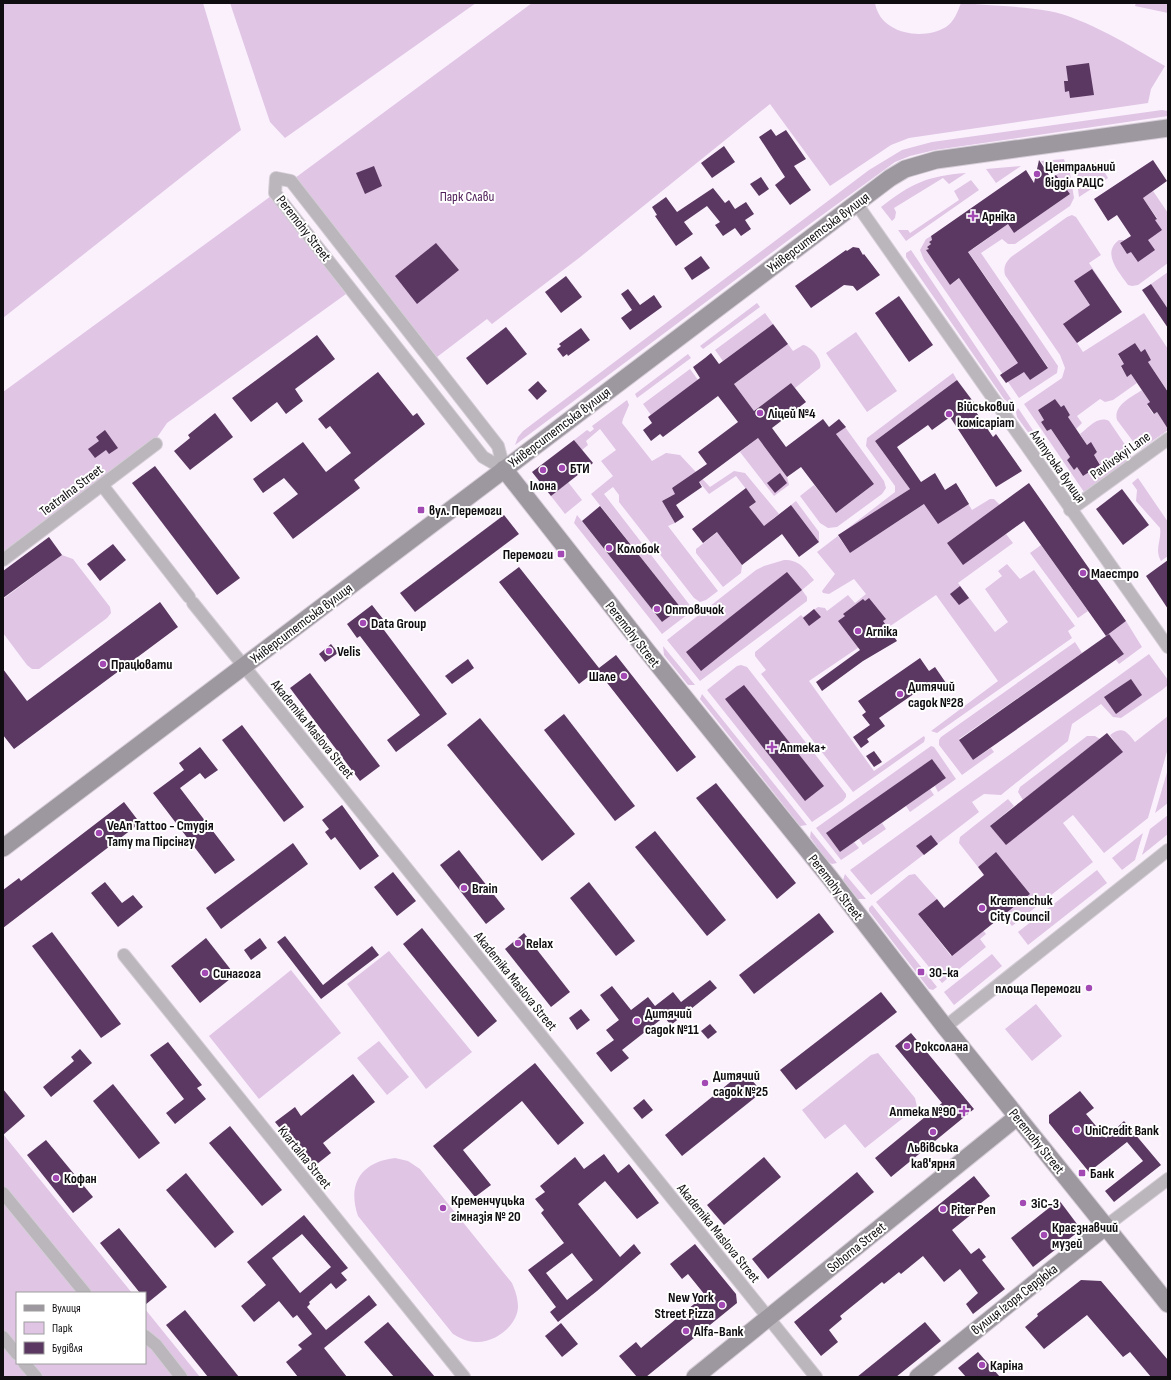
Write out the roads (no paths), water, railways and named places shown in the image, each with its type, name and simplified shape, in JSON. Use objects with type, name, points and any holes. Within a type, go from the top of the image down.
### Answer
[{"type":"main road","name":"Університетська вулиця","points":[[3,848],[890,178],[905,169],[921,164],[971,155],[1168,128]]},
{"type":"main road","name":"Peremohy Street","points":[[504,469],[647,651],[830,878],[1017,1118],[1168,1304]]},
{"type":"main road","name":"Soborna Street","points":[[695,1377],[1017,1118]]},
{"type":"main road","name":"вулиця Ігоря Сердюка","points":[[918,1377],[1106,1226]]},
{"type":"street","name":"Peremohy Street","points":[[276,178],[291,181],[447,380],[498,446],[504,469],[483,457],[336,271],[275,193],[276,178]]},
{"type":"street","name":"Алітуська вулиця","points":[[856,203],[1070,510],[1168,647]]},
{"type":"street","points":[[336,271],[352,259]]},
{"type":"street","points":[[432,392],[447,380]]},
{"type":"street","name":"Pavlivskyi Lane","points":[[1070,510],[1168,439]]},
{"type":"street","name":"Teatralna Street","points":[[3,560],[156,444]]},
{"type":"street","name":"Akademika Maslova Street","points":[[102,485],[243,666],[816,1377]]},
{"type":"street","points":[[945,1027],[1168,850]]},
{"type":"street","name":"Kvartalna Street","points":[[124,955],[464,1377]]},
{"type":"street","name":"вулиця Ігоря Сердюка","points":[[1106,1226],[1168,1179]]},
{"type":"street","points":[[3,1193],[84,1292]]},
{"type":"street","points":[[3,1337],[16,1353]]},
{"type":"street","points":[[146,1337],[156,1345],[181,1377]]},
{"type":"street","points":[[25,1364],[36,1377]]},
{"type":"place","name":"Центральний відділ РАЦС","points":[[1037,174]]},
{"type":"place","name":"Арніка","points":[[973,216]]},
{"type":"place","name":"Ліцей №4","points":[[760,413]]},
{"type":"place","name":"Військовий комісаріат","points":[[949,414]]},
{"type":"place","name":"БТИ","points":[[562,468]]},
{"type":"place","name":"Ілона","points":[[543,470]]},
{"type":"place","name":"вул. Перемоги","points":[[421,510]]},
{"type":"place","name":"Колобок","points":[[609,548]]},
{"type":"place","name":"Перемоги","points":[[561,554]]},
{"type":"place","name":"Маестро","points":[[1083,573]]},
{"type":"place","name":"Оптовичок","points":[[657,609]]},
{"type":"place","name":"Data Group","points":[[363,623]]},
{"type":"place","name":"Arnika","points":[[858,631]]},
{"type":"place","name":"Velis","points":[[329,651]]},
{"type":"place","name":"Працювати","points":[[103,664]]},
{"type":"place","name":"Шале","points":[[624,676]]},
{"type":"place","name":"Дитячий садок №28","points":[[900,694]]},
{"type":"place","name":"Аптека+","points":[[772,747]]},
{"type":"place","name":"VeAn Tattoo - Студія Тату та Пірсінгу","points":[[99,833]]},
{"type":"place","name":"Brain","points":[[464,888]]},
{"type":"place","name":"Kremenchuk City Council","points":[[982,908]]},
{"type":"place","name":"Relax","points":[[518,943]]},
{"type":"place","name":"30-ка","points":[[921,972]]},
{"type":"place","name":"Синагога","points":[[205,973]]},
{"type":"place","name":"площа Перемоги","points":[[1089,988]]},
{"type":"place","name":"Дитячий садок №11","points":[[637,1021]]},
{"type":"place","name":"Роксолана","points":[[907,1046]]},
{"type":"place","name":"Дитячий садок №25","points":[[705,1083]]},
{"type":"place","name":"Аптека №90","points":[[964,1111]]},
{"type":"place","name":"UniCredit Bank","points":[[1077,1130]]},
{"type":"place","name":"Львiвська кав'ярня","points":[[933,1132]]},
{"type":"place","name":"Банк","points":[[1082,1173]]},
{"type":"place","name":"Кофан","points":[[56,1178]]},
{"type":"place","name":"ЗіС-3","points":[[1023,1203]]},
{"type":"place","name":"Кременчуцька гімназія № 20","points":[[443,1208]]},
{"type":"place","name":"Piter Pen","points":[[943,1209]]},
{"type":"place","name":"Краєзнавчий музей","points":[[1044,1235]]},
{"type":"place","name":"New York Street Pizza","points":[[722,1305]]},
{"type":"place","name":"Alfa-Bank","points":[[686,1331]]},
{"type":"place","name":"Каріна","points":[[982,1365]]},
{"type":"park label","name":"Парк Слави","points":[[467,196]]}]
